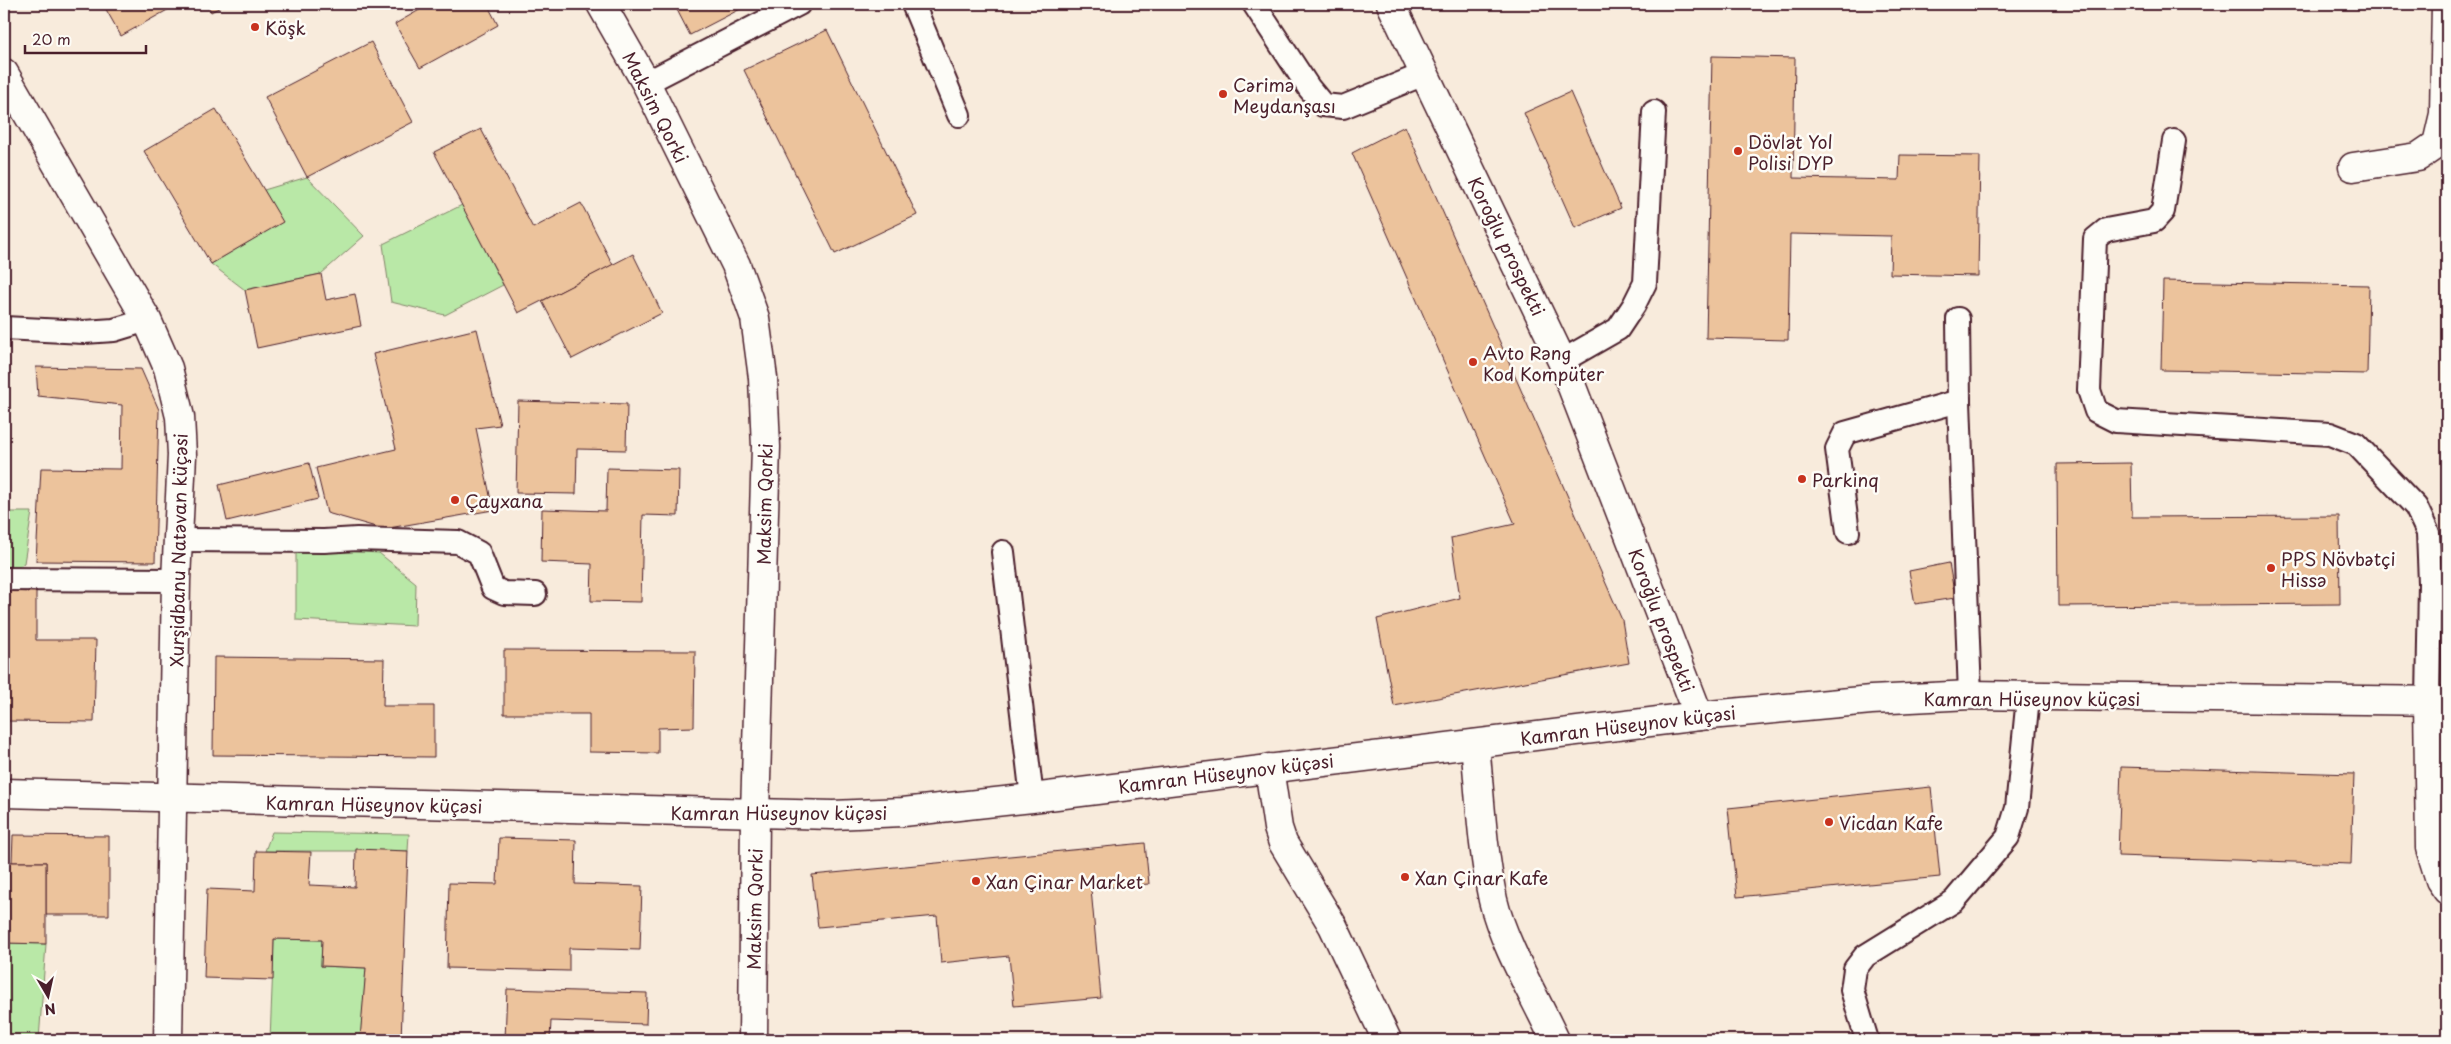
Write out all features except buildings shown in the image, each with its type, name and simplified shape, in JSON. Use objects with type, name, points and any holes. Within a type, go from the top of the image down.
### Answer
[{"type":"street","name":"Maksim Qorki","points":[[601,4],[646,83],[736,265],[755,318],[763,378],[766,447],[755,813],[753,1040]]},
{"type":"street","points":[[2353,167],[2418,157],[2437,144],[2444,114],[2446,4]]},
{"type":"street","name":"Koroğlu prospekti","points":[[1399,6],[1424,74],[1562,362],[1699,716]]},
{"type":"street","name":"Xurşidbanu Natəvan küçəsi","points":[[4,73],[147,320],[168,368],[180,417],[182,455],[176,580],[168,1040]]},
{"type":"street","name":"Kamran Hüseynov küçəsi","points":[[4,793],[833,816],[894,812],[1032,798],[1699,716],[1871,700],[1970,695],[2438,701]]},
{"type":"street","points":[[2438,701],[2430,848],[2440,880],[2447,890]]},
{"type":"street","points":[[1475,744],[1488,867],[1494,902],[1507,938],[1555,1040]]},
{"type":"street","points":[[1269,768],[1278,828],[1283,843],[1333,926],[1387,1040]]},
{"type":"lane","points":[[646,83],[798,4]]},
{"type":"lane","points":[[913,4],[960,115]]},
{"type":"lane","points":[[1254,4],[1309,88],[1323,105],[1343,107],[1424,74]]},
{"type":"lane","points":[[1562,362],[1618,329],[1645,283],[1654,112]]},
{"type":"lane","points":[[2174,141],[2163,211],[2154,221],[2106,230],[2094,239],[2089,390],[2096,411],[2116,421],[2330,434],[2356,444],[2416,506],[2428,533],[2438,701]]},
{"type":"lane","points":[[1958,319],[1959,401],[1970,695]]},
{"type":"lane","points":[[4,328],[84,332],[114,330],[147,320]]},
{"type":"lane","points":[[1848,532],[1837,449],[1845,433],[1959,401]]},
{"type":"lane","points":[[178,540],[324,541],[357,539],[458,542],[480,554],[493,588],[504,593],[535,594]]},
{"type":"lane","points":[[1003,552],[1032,798]]},
{"type":"lane","points":[[4,578],[176,580]]},
{"type":"lane","points":[[1867,1040],[1852,990],[1855,969],[1865,956],[1954,900],[2008,837],[2017,808],[2028,697]]},
{"type":"green space","points":[[307,177],[364,236],[321,274],[245,290],[211,264],[282,222],[264,190]]},
{"type":"green space","points":[[462,205],[503,285],[445,315],[391,302],[383,244]]},
{"type":"green space","points":[[4,512],[32,512],[24,563],[4,577]]},
{"type":"green space","points":[[296,548],[379,553],[416,583],[415,626],[296,620]]},
{"type":"green space","points":[[272,832],[409,834],[408,851],[265,851]]},
{"type":"green space","points":[[274,939],[322,940],[321,966],[366,968],[361,1040],[270,1040]]},
{"type":"green space","points":[[4,943],[46,944],[39,1040],[4,1040]]},
{"type":"place","name":"Köşk","points":[[255,27]]},
{"type":"place","name":"Cərimə Meydanşası","points":[[1223,94]]},
{"type":"place","name":"Dövlət Yol Polisi DYP","points":[[1738,151]]},
{"type":"place","name":"Avto Rəng Kod Kompüter","points":[[1473,362]]},
{"type":"place","name":"Parkinq","points":[[1802,479]]},
{"type":"place","name":"Çayxana","points":[[455,500]]},
{"type":"place","name":"PPS Növbətçi Hissə","points":[[2271,568]]},
{"type":"place","name":"Vicdan Kafe","points":[[1829,822]]},
{"type":"place","name":"Xan Çinar Kafe","points":[[1405,877]]},
{"type":"place","name":"Xan Çinar Market","points":[[976,881]]}]
